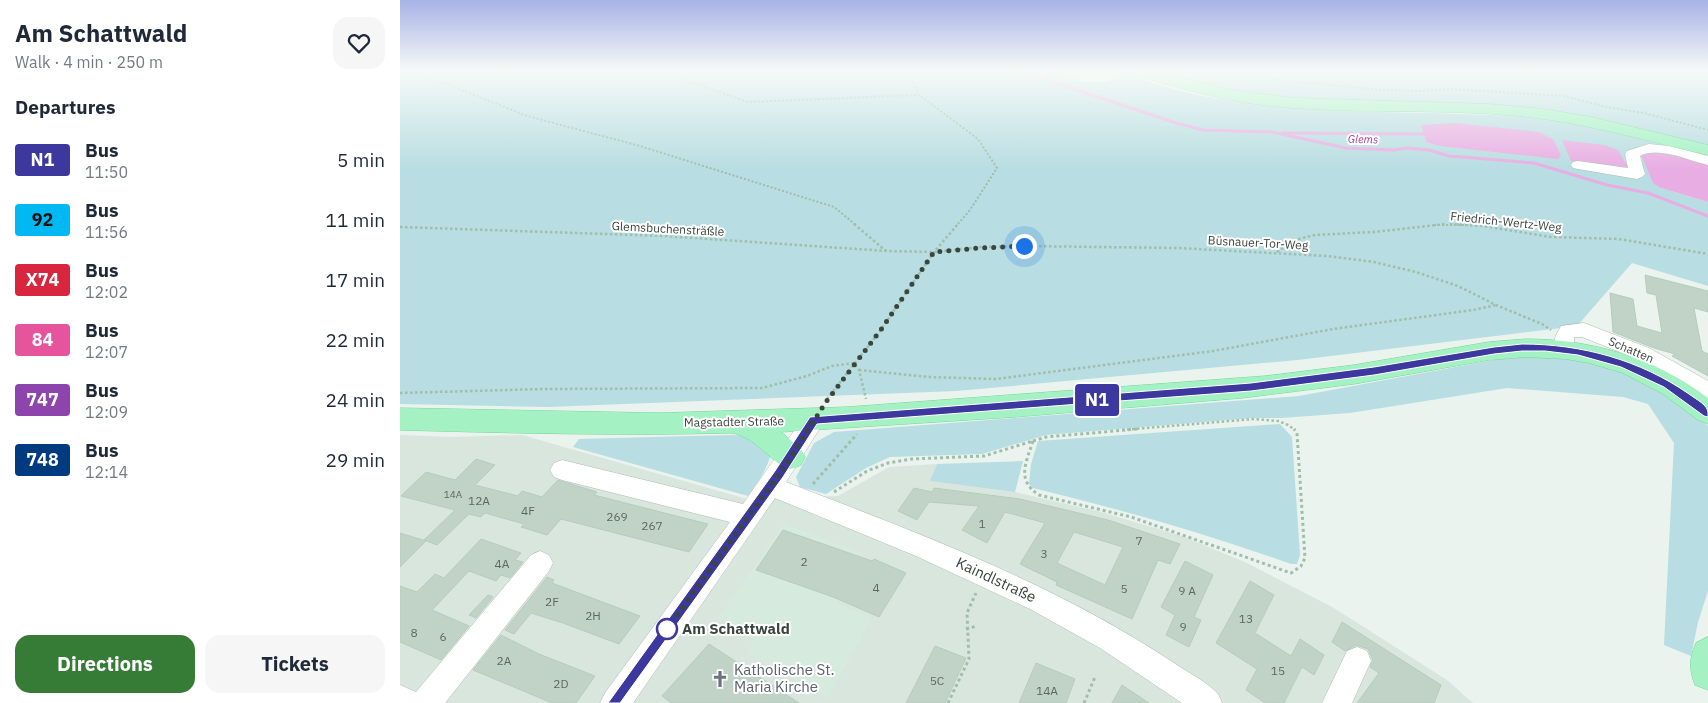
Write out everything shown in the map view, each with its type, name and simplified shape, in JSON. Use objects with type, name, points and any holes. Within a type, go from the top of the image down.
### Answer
[{"type":"main road","points":[[1332,104],[1482,109],[1542,114],[1584,121],[1708,150]]},
{"type":"main road","name":"Magstadter Straße","points":[[400,419],[517,423],[673,424],[814,420],[1251,387],[1374,371],[1494,350],[1564,344],[1637,369],[1680,392],[1708,413]]},
{"type":"main road","points":[[736,422],[769,436],[791,457]]},
{"type":"main road","points":[[1708,655],[1708,672]]},
{"type":"street","points":[[1578,164],[1637,174],[1632,154],[1638,149],[1650,147],[1708,161]]},
{"type":"street","name":"Schatten","points":[[1564,344],[1568,330],[1584,330],[1642,353],[1708,391]]},
{"type":"street","points":[[615,703],[791,457],[814,420]]},
{"type":"street","points":[[562,470],[748,516]]},
{"type":"street","name":"Kaindlstraße","points":[[770,486],[813,494],[984,573],[1077,619],[1172,678],[1207,703]]},
{"type":"street","points":[[426,703],[540,563]]},
{"type":"street","points":[[1337,703],[1357,661]]},
{"type":"street","points":[[400,700],[407,703]]},
{"type":"path","points":[[496,104],[527,116],[640,146],[834,207],[887,252]]},
{"type":"path","points":[[814,420],[854,363],[880,331],[934,252],[970,210],[997,168],[978,139],[931,104]]},
{"type":"path","name":"Friedrich-Wertz-Weg","points":[[1275,252],[1294,240],[1315,235],[1374,232],[1447,224],[1483,226],[1551,237],[1619,239],[1708,254]]},
{"type":"path","name":"Glemsbuchensträßle","points":[[400,227],[664,236],[887,252],[934,252]]},
{"type":"path","name":"Büsnauer-Tor-Weg","points":[[934,252],[1024,246],[1178,248],[1275,252],[1355,259],[1399,268],[1458,286],[1496,305],[1542,324],[1564,344]]},
{"type":"path","points":[[859,370],[928,377],[996,379],[1213,352],[1333,329],[1473,310],[1496,305]]},
{"type":"path","points":[[854,363],[859,370],[867,402]]},
{"type":"path","points":[[400,393],[542,389],[762,388],[807,376],[832,366],[854,363]]},
{"type":"path","points":[[813,494],[889,463],[982,456],[1032,440],[1046,437],[1254,419],[1281,420],[1291,425],[1297,433],[1304,558],[1301,566],[1291,573],[1131,517],[1039,495],[1031,491],[1024,484],[1024,475],[1032,440]]},
{"type":"path","points":[[813,494],[858,433]]},
{"type":"path","points":[[948,703],[968,659],[967,614],[984,573]]},
{"type":"path","points":[[966,629],[977,626]]},
{"type":"path","points":[[1084,703],[1095,677]]},
{"type":"shaded area","points":[[400,104],[1256,104],[1364,112],[1536,118],[1586,126],[1708,156],[1708,164],[1661,188],[1708,202],[1708,286],[1632,263],[1577,326],[1298,360],[956,391],[548,407],[400,404]],"holes":[[[1421,125],[1561,156],[1426,142]]]},
{"type":"shaded area","points":[[1360,104],[1708,104],[1708,148],[1563,115]]},
{"type":"shaded area","points":[[1456,123],[1539,132],[1554,140],[1561,156],[1558,159],[1440,146],[1426,142],[1421,125]]},
{"type":"shaded area","points":[[1562,140],[1604,145],[1618,150],[1628,167],[1571,161]]},
{"type":"shaded area","points":[[1649,152],[1680,156],[1708,164],[1708,202],[1661,188],[1653,183],[1641,154]]},
{"type":"shaded area","points":[[1515,356],[1571,357],[1621,371],[1690,409],[1708,426],[1708,591],[1698,622],[1691,656],[1664,645],[1674,443],[1648,404],[1623,397],[1507,388],[1350,413],[1252,418],[1046,435],[982,454],[890,457],[866,468],[826,494],[800,487],[796,477],[814,443],[834,432],[1299,396]]},
{"type":"shaded area","points":[[1280,424],[1292,437],[1300,555],[1297,564],[1291,564],[1163,523],[1033,488],[1029,484],[1031,464],[1038,441]]},
{"type":"shaded area","points":[[400,435],[452,437],[522,435],[747,499],[838,496],[889,467],[937,464],[931,481],[1015,492],[1101,512],[1182,536],[1247,563],[1334,608],[1447,680],[1473,703],[400,703]]},
{"type":"shaded area","points":[[750,436],[771,453],[765,470],[748,496],[573,447],[579,439]]},
{"type":"shaded area","points":[[1023,461],[1015,492],[930,481],[937,464]]},
{"type":"shaded area","points":[[784,524],[864,554],[837,604],[872,618],[827,699],[747,653],[759,632],[718,618]]},
{"type":"building","points":[[1645,275],[1708,291],[1708,312],[1694,308],[1702,351],[1708,354],[1708,376],[1672,356],[1675,354],[1613,332],[1610,293],[1633,299],[1637,326],[1662,333],[1656,295],[1647,293]]},
{"type":"building","points":[[476,459],[495,465],[475,485],[518,496],[522,491],[542,497],[558,480],[597,492],[594,495],[708,524],[689,552],[561,519],[547,535],[521,527],[524,524],[485,513],[481,517],[469,514],[437,545],[424,540],[455,510],[401,496],[426,472],[455,480]]},
{"type":"building","points":[[914,488],[932,492],[934,488],[1020,499],[1108,520],[1180,544],[1170,564],[1158,560],[1132,619],[1056,585],[1057,582],[1020,564],[1045,523],[1005,512],[987,543],[962,530],[979,506],[929,502],[917,520],[898,511]],"holes":[[[1074,532],[1123,547],[1105,585],[1057,563]]]},
{"type":"building","points":[[783,530],[872,561],[874,559],[906,573],[879,617],[833,597],[756,570]]},
{"type":"building","points":[[400,533],[426,541],[400,567]]},
{"type":"building","points":[[481,539],[521,553],[515,560],[523,562],[510,578],[501,575],[496,581],[469,571],[432,610],[469,626],[441,660],[400,642],[400,586],[417,592],[435,574],[444,578]]},
{"type":"building","points":[[1185,561],[1213,575],[1194,617],[1201,620],[1189,647],[1166,635],[1175,615],[1161,607]]},
{"type":"building","points":[[547,577],[554,580],[552,583],[640,616],[619,644],[531,613],[514,634],[505,630]]},
{"type":"building","points":[[1250,581],[1274,595],[1255,633],[1291,656],[1300,639],[1324,655],[1314,675],[1302,667],[1284,703],[1265,703],[1246,690],[1257,669],[1216,643]]},
{"type":"building","points":[[488,595],[493,597],[476,618],[469,615]]},
{"type":"building","points":[[1342,622],[1441,685],[1434,703],[1357,703],[1379,673],[1370,667],[1373,660],[1368,649],[1356,645],[1345,651],[1332,642]]},
{"type":"building","points":[[501,635],[539,654],[595,676],[576,703],[552,703],[473,670]]},
{"type":"building","name":"Katholische St. Maria Kirche","points":[[709,644],[799,703],[671,703],[662,696]]},
{"type":"building","points":[[935,646],[966,658],[945,703],[906,703]]},
{"type":"building","points":[[1036,663],[1075,679],[1066,703],[1019,703]]},
{"type":"building","points":[[1122,685],[1149,703],[1112,703]]},
{"type":"waterway","name":"Glems","points":[[1118,104],[1203,130],[1272,132],[1346,148],[1394,150],[1407,148],[1429,150],[1449,156],[1534,163],[1607,185],[1648,193],[1708,216]]},
{"type":"waterway","points":[[1283,133],[1428,134]]},
{"type":"bus line","name":"N1","points":[[615,703],[779,474],[814,420],[1046,404],[1251,387],[1374,371],[1494,350],[1522,348],[1545,348],[1578,352],[1624,364],[1668,384],[1708,413]]},
{"type":"place","name":"Am Schattwald","points":[[667,629]]},
{"type":"place","name":"Katholische St. Maria Kirche","points":[[720,679]]},
{"type":"route","points":[[667,629],[785,466],[826,402],[880,331],[934,252],[1024,246]]}]
